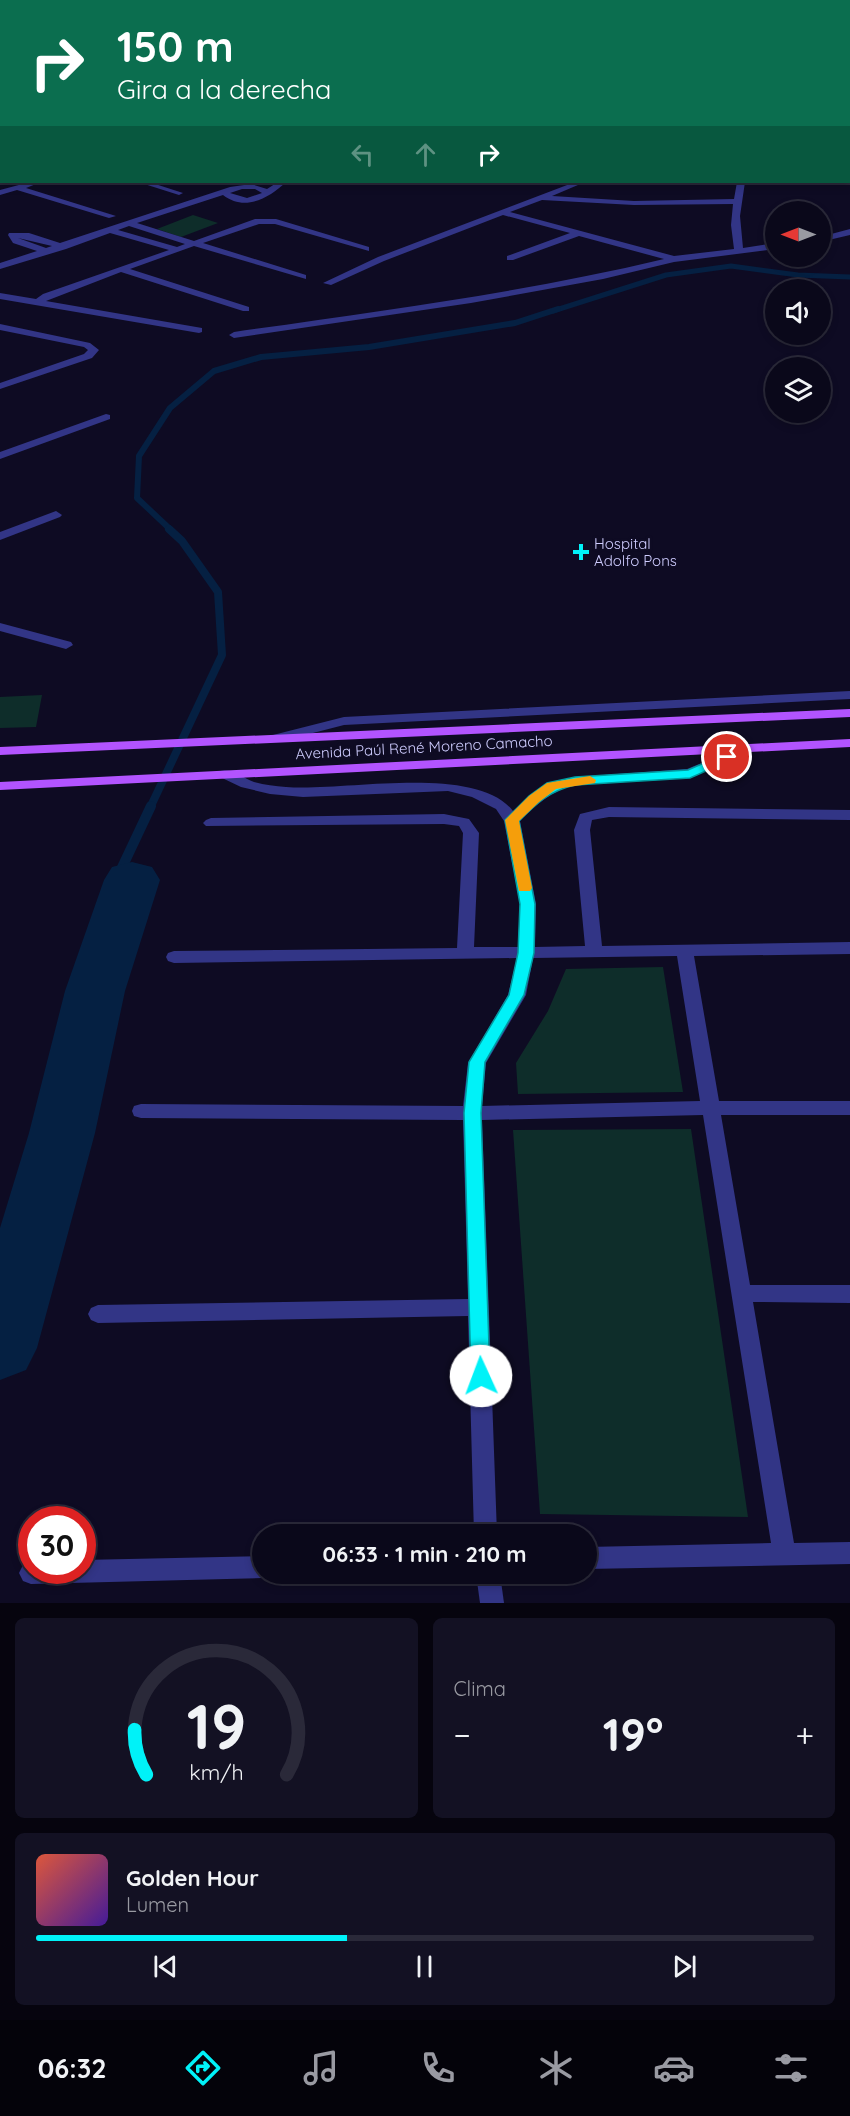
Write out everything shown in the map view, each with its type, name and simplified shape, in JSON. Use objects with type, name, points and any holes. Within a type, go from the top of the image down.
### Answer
[{"type":"main road","name":"Avenida Paúl René Moreno Camacho","points":[[0,751],[850,713]]},
{"type":"main road","name":"Avenida Paúl René Moreno Camacho","points":[[0,786],[850,743]]},
{"type":"street","points":[[0,193],[34,183]]},
{"type":"street","points":[[146,183],[179,192]]},
{"type":"street","points":[[0,276],[110,230],[254,183]]},
{"type":"street","points":[[0,266],[46,251],[74,251],[202,206],[259,198],[281,183]]},
{"type":"street","points":[[328,283],[381,259],[577,183]]},
{"type":"street","points":[[739,250],[735,237],[737,201],[741,183]]},
{"type":"street","points":[[241,187],[259,188],[267,193]]},
{"type":"street","points":[[18,188],[112,216]]},
{"type":"street","points":[[228,191],[226,194],[228,197],[241,200]]},
{"type":"street","points":[[538,198],[633,203],[737,201]]},
{"type":"street","points":[[501,212],[674,259]]},
{"type":"street","points":[[40,301],[46,296],[258,221],[276,222],[366,249]]},
{"type":"street","points":[[130,224],[303,277]]},
{"type":"street","points":[[110,230],[176,249]]},
{"type":"street","points":[[831,238],[850,232]]},
{"type":"street","points":[[0,233],[29,236],[61,251]]},
{"type":"street","points":[[510,258],[579,233]]},
{"type":"street","points":[[12,235],[16,241],[46,251]]},
{"type":"street","points":[[836,237],[850,241]]},
{"type":"street","points":[[234,335],[471,300],[603,276],[674,259],[765,247]]},
{"type":"street","points":[[123,270],[246,309]]},
{"type":"street","points":[[0,296],[40,301],[199,330]]},
{"type":"street","points":[[0,386],[88,356],[94,350],[87,345],[1,328]]},
{"type":"street","points":[[0,456],[106,417]]},
{"type":"street","points":[[0,536],[56,514]]},
{"type":"street","points":[[0,627],[66,645]]},
{"type":"street","points":[[278,738],[344,721],[850,695]]},
{"type":"street","points":[[512,820],[552,786],[575,781],[690,774],[748,747]]},
{"type":"street","points":[[225,774],[246,784],[270,790],[303,793],[448,787],[477,794],[501,806],[512,820],[528,904],[526,953],[516,995],[477,1062],[472,1113],[486,1524]]},
{"type":"street","points":[[594,952],[582,830],[585,817],[609,812],[850,815]]},
{"type":"street","points":[[211,823],[444,819],[464,822],[471,833],[465,953]]},
{"type":"street","points":[[174,957],[685,952],[850,948]]},
{"type":"street","points":[[685,952],[784,1553]]},
{"type":"street","points":[[141,1111],[472,1113],[710,1108],[850,1108]]},
{"type":"street","points":[[740,1293],[850,1294]]},
{"type":"street","points":[[98,1314],[478,1307]]},
{"type":"street","points":[[597,1558],[850,1553]]},
{"type":"street","points":[[96,1571],[252,1567]]},
{"type":"street","points":[[489,1584],[492,1603]]},
{"type":"green space","points":[[193,215],[218,223],[181,237],[157,229]]},
{"type":"green space","points":[[42,695],[36,727],[0,728],[0,697]]},
{"type":"green space","points":[[663,967],[683,1092],[518,1094],[516,1063],[548,1011],[566,969]]},
{"type":"green space","points":[[691,1129],[748,1517],[540,1514],[513,1130]]},
{"type":"waterway","points":[[553,311],[666,275],[731,266],[798,275],[850,277]]},
{"type":"waterway","points":[[171,530],[137,498],[139,456],[170,408],[214,371],[261,357],[369,347],[515,323],[558,309]]},
{"type":"waterway","points":[[150,808],[222,655],[218,592],[182,541],[169,529]]},
{"type":"waterway","points":[[31,1159],[93,929],[151,806]]},
{"type":"waterway","points":[[0,1348],[62,1133],[95,991],[132,880]]},
{"type":"waterway","points":[[0,1273],[31,1157]]},
{"type":"slow traffic","points":[[524,888],[512,820],[552,786],[590,780]]},
{"type":"place","name":"Hospital Adolfo Pons","points":[[581,552]]},
{"type":"route","points":[[481,1376],[472,1113],[477,1062],[516,995],[526,953],[528,904],[512,820],[552,786],[575,781],[690,774],[727,757]]}]
